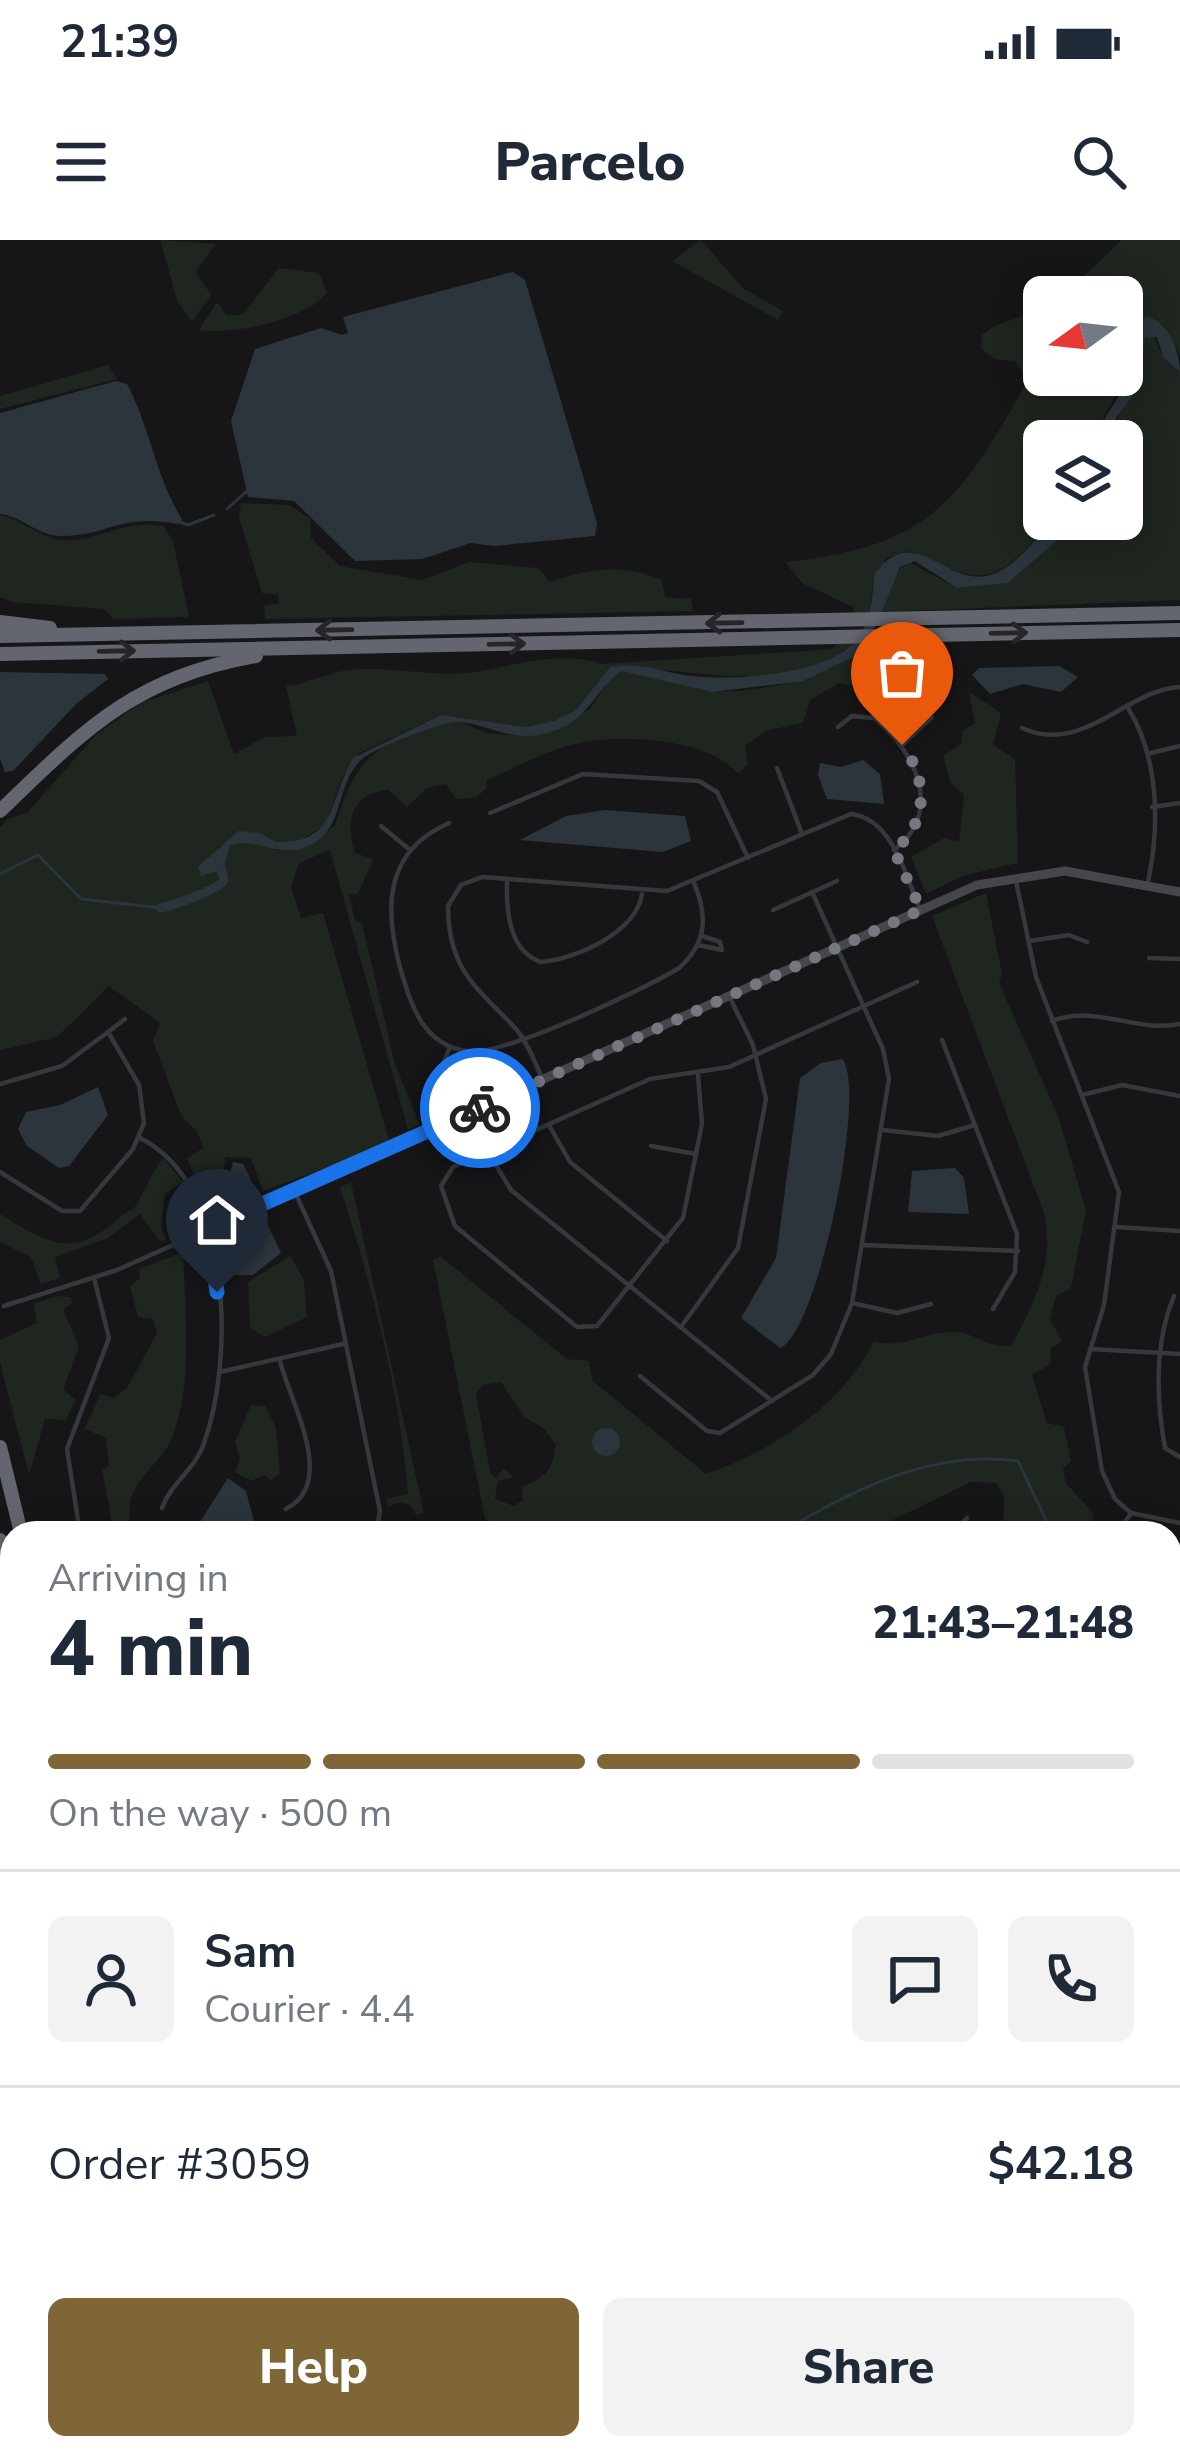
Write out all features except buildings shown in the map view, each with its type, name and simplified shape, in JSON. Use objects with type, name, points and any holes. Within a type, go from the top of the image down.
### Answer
[{"type":"highway","points":[[0,636],[1180,613]]},
{"type":"highway","points":[[0,622],[210,633]]},
{"type":"highway","points":[[0,654],[1180,630]]},
{"type":"highway","points":[[0,811],[110,712],[154,683],[195,668],[298,648]]},
{"type":"highway","points":[[0,802],[19,793]]},
{"type":"highway","points":[[0,1448],[18,1521]]},
{"type":"street","points":[[1022,728],[1089,729],[1162,688],[1180,687]]},
{"type":"street","points":[[1128,708],[1150,753],[1147,884]]},
{"type":"street","points":[[838,727],[852,716],[867,715],[902,745],[916,767],[921,807],[911,834],[894,850]]},
{"type":"street","points":[[902,745],[932,717]]},
{"type":"street","points":[[1150,753],[1180,746]]},
{"type":"street","points":[[777,768],[802,834]]},
{"type":"street","points":[[490,813],[583,774],[699,781],[717,792],[748,858]]},
{"type":"street","points":[[1152,807],[1180,803]]},
{"type":"street","points":[[543,1080],[524,1039],[478,995],[460,961],[448,906],[455,890],[475,878],[642,892],[694,883],[802,834],[859,815],[883,830],[921,910]]},
{"type":"street","points":[[449,823],[410,850],[390,889],[388,925],[415,1015],[450,1047],[484,1052],[524,1039],[671,973],[702,936],[703,907],[694,883]]},
{"type":"street","points":[[382,826],[410,850]]},
{"type":"street","points":[[4,1306],[94,1278],[921,910],[1015,875],[1078,872],[1180,892]]},
{"type":"street","points":[[1015,875],[1027,941],[1052,1021],[1115,1178],[1117,1227],[1085,1383],[1102,1471],[1115,1498],[1131,1513],[1170,1521]]},
{"type":"street","points":[[507,879],[508,909],[521,951],[547,962],[622,930],[638,913],[642,892]]},
{"type":"street","points":[[773,910],[837,881]]},
{"type":"street","points":[[640,1376],[716,1434],[826,1363],[852,1303],[889,1070],[812,892]]},
{"type":"street","points":[[1027,941],[1069,935],[1087,942]]},
{"type":"street","points":[[698,945],[722,950],[719,942],[702,936]]},
{"type":"street","points":[[1149,958],[1180,959]]},
{"type":"street","points":[[698,1075],[702,1116],[686,1209],[668,1241],[597,1326],[577,1327],[454,1226],[442,1193],[443,1178],[488,1151],[650,1079],[698,1075],[754,1056],[917,982]]},
{"type":"street","points":[[680,1329],[729,1267],[742,1237],[766,1100],[729,996]]},
{"type":"street","points":[[1052,1021],[1082,1012],[1153,1027],[1180,1024]]},
{"type":"street","points":[[0,1084],[23,1074],[53,1070],[125,1019]]},
{"type":"street","points":[[0,1172],[62,1211],[74,1213],[85,1208],[140,1138],[142,1093],[108,1033]]},
{"type":"street","points":[[942,1040],[1015,1226],[1015,1272],[993,1309]]},
{"type":"street","points":[[439,1074],[450,1047]]},
{"type":"street","points":[[1082,1095],[1122,1084],[1180,1096]]},
{"type":"street","points":[[549,1124],[570,1162],[668,1241]]},
{"type":"street","points":[[883,1130],[938,1136],[975,1125]]},
{"type":"street","points":[[140,1138],[176,1161],[215,1251],[220,1372],[202,1447],[169,1490],[163,1508]]},
{"type":"street","points":[[651,1146],[696,1154]]},
{"type":"street","points":[[488,1151],[511,1190],[772,1401]]},
{"type":"street","points":[[294,1190],[329,1263],[380,1511],[378,1521]]},
{"type":"street","points":[[1117,1227],[1180,1231]]},
{"type":"street","points":[[862,1245],[1018,1251]]},
{"type":"street","points":[[78,1521],[67,1469],[69,1436],[110,1338],[94,1278]]},
{"type":"street","points":[[1174,1296],[1161,1353],[1159,1413],[1166,1451],[1179,1457]]},
{"type":"street","points":[[852,1303],[897,1313],[931,1304]]},
{"type":"street","points":[[220,1372],[345,1343]]},
{"type":"street","points":[[1090,1349],[1180,1354]]},
{"type":"street","points":[[280,1361],[310,1470],[307,1492],[286,1509]]},
{"type":"street","points":[[1126,1521],[1131,1513]]},
{"type":"shaded area","points":[[160,240],[216,244],[196,272],[211,295],[192,322],[178,303]]},
{"type":"shaded area","points":[[701,240],[744,289],[783,311],[778,320],[672,261]]},
{"type":"shaded area","points":[[1122,240],[1180,240],[1180,355],[1163,325],[1143,334],[1143,276],[1084,276]]},
{"type":"shaded area","points":[[279,268],[319,273],[327,293],[302,311],[268,324],[199,330],[217,302],[226,315],[242,315]]},
{"type":"shaded area","points":[[513,272],[525,280],[597,523],[595,536],[494,546],[470,543],[422,559],[355,561],[294,501],[248,497],[231,421],[255,349],[321,328],[342,335],[348,333],[343,317]]},
{"type":"shaded area","points":[[1023,315],[1023,373],[1015,361],[995,359],[981,348],[982,335]]},
{"type":"shaded area","points":[[1143,318],[1154,319],[1171,338],[1180,372],[1163,357],[1157,337],[1145,338],[1143,352]]},
{"type":"shaded area","points":[[1152,333],[1163,357],[1180,372],[1180,600],[881,612],[897,572],[909,562],[957,588],[1008,583],[1058,540],[1143,540],[1143,420],[1117,420],[1129,396],[1143,396],[1143,342]]},
{"type":"shaded area","points":[[108,365],[117,379],[0,409],[0,396]]},
{"type":"shaded area","points":[[116,381],[127,384],[135,400],[182,519],[178,524],[141,521],[62,536],[0,514],[0,413]]},
{"type":"shaded area","points":[[1023,388],[1023,396],[1116,396],[1103,420],[1023,420],[1023,540],[1034,540],[1003,568],[977,575],[962,573],[909,551],[886,558],[873,583],[870,613],[855,613],[853,607],[802,583],[785,562],[835,555],[908,529],[936,510],[982,457]]},
{"type":"shaded area","points":[[1118,396],[1132,396],[1115,420],[1104,420]]},
{"type":"shaded area","points":[[241,503],[289,505],[310,518],[311,538],[340,566],[422,580],[469,562],[538,568],[550,582],[620,569],[662,580],[665,597],[691,599],[693,611],[265,619],[264,606],[279,603],[278,595],[262,593],[239,517]]},
{"type":"shaded area","points":[[0,515],[60,540],[139,525],[163,526],[173,541],[189,617],[114,619],[104,609],[0,597]]},
{"type":"shaded area","points":[[1035,540],[1058,540],[1008,583],[957,588],[915,561],[900,567],[875,628],[855,656],[803,681],[712,692],[622,671],[581,715],[547,733],[520,736],[452,722],[398,740],[355,767],[334,820],[316,842],[292,851],[230,845],[223,869],[201,876],[198,867],[238,831],[260,833],[276,842],[311,835],[329,816],[353,758],[441,715],[526,727],[554,721],[576,710],[610,667],[726,677],[805,668],[847,649],[860,635],[870,612],[875,573],[890,558],[919,554],[976,577],[1002,570]]},
{"type":"shaded area","points":[[837,643],[854,643],[799,671],[768,675],[610,667],[576,710],[526,727],[441,715],[360,753],[343,775],[326,824],[296,843],[276,842],[260,833],[219,846],[213,858],[223,862],[231,844],[259,841],[276,850],[293,851],[335,826],[363,765],[390,744],[455,720],[487,733],[526,736],[589,710],[610,679],[622,671],[705,690],[744,691],[813,675],[864,643],[917,654],[928,675],[900,696],[839,683],[810,700],[803,723],[768,730],[745,745],[748,765],[738,773],[723,761],[684,745],[639,739],[594,741],[553,750],[487,780],[486,789],[475,798],[456,799],[446,784],[427,788],[407,807],[389,790],[360,802],[351,819],[352,841],[355,853],[373,859],[358,894],[349,895],[355,920],[362,924],[395,1064],[420,1125],[408,1129],[330,850],[299,863],[291,887],[301,918],[323,913],[390,1144],[263,1191],[251,1158],[225,1157],[224,1178],[201,1189],[187,1159],[203,1148],[198,1133],[181,1115],[153,1041],[160,1023],[109,986],[57,1037],[0,1050],[0,828],[7,819],[27,813],[96,735],[140,703],[208,681],[234,754],[265,737],[297,736],[286,686],[341,671],[465,673],[558,658],[603,664],[833,649]]},
{"type":"shaded area","points":[[1059,666],[1078,677],[1061,692],[1023,684],[990,694],[972,675],[979,668]]},
{"type":"shaded area","points":[[0,672],[105,674],[108,679],[76,704],[13,771],[5,772],[0,759]]},
{"type":"shaded area","points":[[969,692],[1001,713],[993,745],[1015,759],[1018,863],[965,875],[926,894],[911,857],[944,838],[959,842],[964,795],[950,782],[943,756],[961,744],[963,730],[975,723]]},
{"type":"shaded area","points":[[863,760],[880,774],[884,804],[827,799],[818,775],[820,763],[841,767]]},
{"type":"shaded area","points":[[605,810],[685,816],[691,841],[663,852],[520,840],[566,816]]},
{"type":"shaded area","points":[[986,893],[1002,974],[999,983],[1058,1116],[1086,1210],[1071,1288],[1056,1296],[1050,1320],[1062,1341],[1051,1348],[1050,1364],[1032,1375],[1047,1423],[1064,1427],[1071,1461],[1063,1469],[1066,1483],[1094,1514],[1092,1521],[1003,1521],[1004,1496],[996,1483],[971,1482],[891,1521],[486,1521],[433,1260],[440,1256],[567,1359],[589,1361],[592,1380],[706,1474],[756,1453],[803,1423],[844,1386],[874,1341],[895,1343],[954,1332],[1012,1345],[1045,1265],[1044,1213],[932,916]],"holes":[[[501,1382],[524,1417],[543,1428],[556,1444],[547,1471],[522,1487],[523,1500],[514,1506],[495,1499],[498,1481],[514,1477],[504,1469],[495,1478],[490,1472],[476,1394],[483,1385]]]},
{"type":"shaded area","points":[[842,1059],[849,1113],[835,1207],[810,1300],[795,1332],[780,1348],[741,1318],[776,1258],[800,1078],[821,1063]]},
{"type":"shaded area","points":[[98,1087],[108,1115],[69,1166],[59,1168],[27,1146],[18,1129],[26,1112],[60,1105]]},
{"type":"shaded area","points":[[163,1158],[183,1182],[165,1194],[161,1225],[166,1240],[160,1242],[140,1214],[106,1239],[55,1257],[60,1278],[41,1284],[31,1257],[0,1242],[0,1214],[46,1239],[60,1243],[87,1240],[135,1207]]},
{"type":"shaded area","points":[[233,1162],[243,1164],[256,1190],[216,1211],[207,1190],[228,1181]]},
{"type":"shaded area","points":[[955,1168],[964,1178],[969,1214],[908,1212],[912,1171]]},
{"type":"shaded area","points":[[351,1182],[424,1513],[416,1515],[411,1506],[400,1502],[388,1507],[386,1499],[408,1494],[404,1455],[383,1339],[340,1187]]},
{"type":"shaded area","points":[[264,1217],[281,1253],[253,1275],[232,1275],[224,1235]]},
{"type":"shaded area","points":[[183,1252],[183,1392],[173,1435],[132,1495],[130,1521],[112,1521],[102,1470],[109,1465],[106,1438],[85,1429],[100,1394],[114,1398],[127,1388],[157,1333],[153,1319],[138,1317],[130,1286],[140,1278],[139,1269]]},
{"type":"shaded area","points":[[290,1256],[304,1280],[307,1317],[265,1337],[250,1328],[248,1282]]},
{"type":"shaded area","points":[[56,1296],[70,1297],[73,1303],[63,1309],[79,1347],[63,1389],[75,1400],[66,1420],[45,1419],[29,1475],[0,1362],[0,1340],[37,1323],[34,1304]]},
{"type":"shaded area","points":[[251,1405],[265,1406],[276,1428],[280,1474],[271,1480],[264,1475],[251,1481],[235,1472],[240,1459],[235,1442]]},
{"type":"shaded area","points":[[606,1428],[616,1432],[620,1442],[616,1452],[606,1456],[596,1452],[592,1442],[596,1432]]},
{"type":"shaded area","points":[[228,1478],[246,1491],[254,1521],[201,1521]]},
{"type":"waterway","points":[[227,509],[247,491]]},
{"type":"waterway","points":[[180,522],[188,525],[214,515]]},
{"type":"waterway","points":[[0,874],[38,855],[81,899],[161,908]]},
{"type":"waterway","points":[[161,908],[220,885],[224,881],[220,862]]},
{"type":"waterway","points":[[801,1521],[894,1476],[955,1461],[986,1459],[1018,1461],[1046,1521]]},
{"type":"way so far","points":[[480,1108],[921,910],[894,850],[911,834],[921,807],[916,767],[902,745]]},
{"type":"route","points":[[217,1292],[215,1251],[208,1228],[480,1108]]}]
